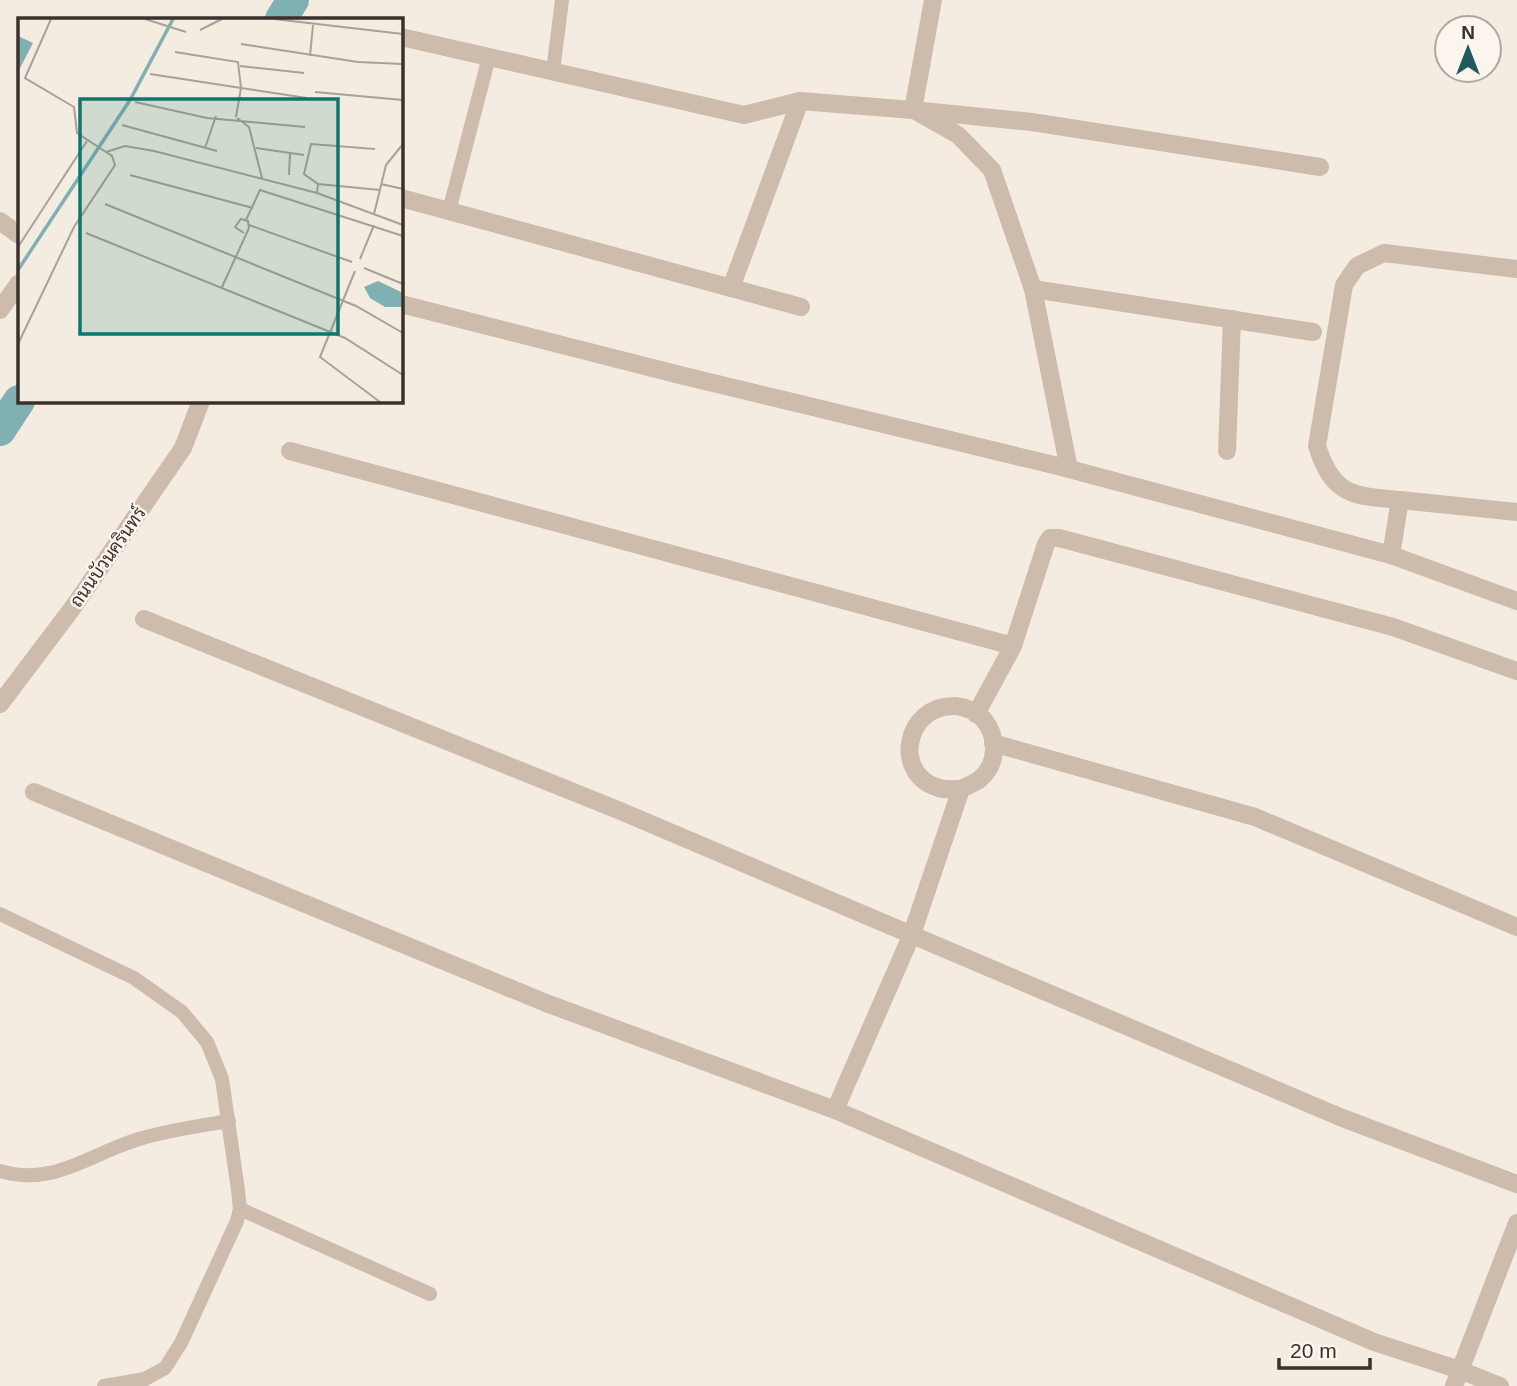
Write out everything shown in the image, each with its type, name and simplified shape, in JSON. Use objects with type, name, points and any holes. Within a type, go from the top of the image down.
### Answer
[{"type":"street","points":[[913,110],[933,0]]},
{"type":"street","points":[[402,37],[744,115],[800,101],[913,110],[1032,122],[1320,167]]},
{"type":"street","points":[[731,288],[800,101]]},
{"type":"street","points":[[913,110],[958,135],[992,170],[1033,289],[1069,469]]},
{"type":"street","points":[[402,198],[801,307]]},
{"type":"street","points":[[0,221],[18,234]]},
{"type":"street","points":[[1517,269],[1384,253],[1357,266],[1344,285],[1317,446],[1323,464],[1337,483],[1357,496],[1517,512]]},
{"type":"street","points":[[0,310],[18,284]]},
{"type":"street","points":[[1033,289],[1313,332]]},
{"type":"street","points":[[402,304],[1069,469],[1391,555],[1517,601]]},
{"type":"street","points":[[1227,451],[1232,320]]},
{"type":"street","name":"ถนนบัวนครินทร์","points":[[0,704],[74,606],[183,448],[201,402]]},
{"type":"street","points":[[290,451],[1013,646]]},
{"type":"street","points":[[1391,555],[1400,500]]},
{"type":"street","points":[[976,714],[1013,646],[1050,538],[1059,538],[1393,627],[1517,671]]},
{"type":"street","points":[[144,619],[618,810],[1340,1117],[1517,1184]]},
{"type":"street","points":[[942,706],[965,707],[976,714],[983,718],[994,738],[993,760],[981,779],[961,789],[939,788],[920,776],[910,757],[911,735],[922,716],[942,706]]},
{"type":"street","points":[[993,743],[1255,817],[1517,927]]},
{"type":"street","points":[[835,1110],[912,934],[961,789]]},
{"type":"street","points":[[34,792],[546,1003],[835,1110],[1457,1378],[1500,1386]]},
{"type":"street","points":[[1457,1378],[1517,1223]]},
{"type":"lane","points":[[552,72],[562,0]]},
{"type":"lane","points":[[449,211],[489,57]]},
{"type":"lane","points":[[0,914],[134,978],[182,1012],[207,1042],[222,1079],[240,1209],[237,1221],[181,1343],[165,1368],[134,1383],[104,1386]]},
{"type":"lane","points":[[0,1171],[19,1176],[39,1176],[78,1164],[135,1140],[229,1121]]},
{"type":"lane","points":[[240,1209],[430,1294]]},
{"type":"waterway","points":[[282,18],[293,0]]},
{"type":"waterway","points":[[0,430],[18,402]]}]
